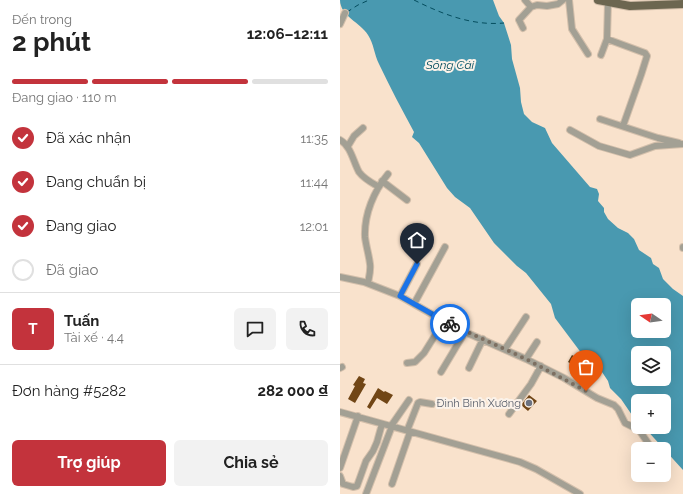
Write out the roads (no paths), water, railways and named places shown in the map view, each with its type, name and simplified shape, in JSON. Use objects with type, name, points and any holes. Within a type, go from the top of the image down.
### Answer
[{"type":"main road","points":[[598,0],[630,6],[683,4]]},
{"type":"street","points":[[525,0],[531,7]]},
{"type":"street","points":[[523,28],[519,20],[531,7],[537,5],[547,6],[558,4],[563,0]]},
{"type":"street","points":[[569,0],[572,31],[588,54]]},
{"type":"street","points":[[601,55],[607,39],[608,2]]},
{"type":"street","points":[[340,24],[345,14]]},
{"type":"street","points":[[607,39],[645,53],[647,56],[623,126]]},
{"type":"street","points":[[600,119],[658,138],[683,144]]},
{"type":"street","points":[[348,146],[362,128]]},
{"type":"street","points":[[570,130],[599,146],[630,155],[655,146],[683,144]]},
{"type":"street","points":[[352,139],[347,137],[340,140],[348,146],[359,171],[363,176],[379,187]]},
{"type":"street","points":[[368,283],[370,264],[367,250],[366,224],[369,208],[382,181],[388,174]]},
{"type":"street","points":[[382,181],[407,200]]},
{"type":"street","points":[[414,304],[445,247]]},
{"type":"street","points":[[400,296],[417,264]]},
{"type":"street","points":[[340,277],[368,283],[400,296],[465,332],[541,366],[597,398],[616,407],[625,424],[640,431],[647,442]]},
{"type":"street","points":[[505,349],[526,317]]},
{"type":"street","points":[[407,363],[415,362],[424,353],[444,321]]},
{"type":"street","points":[[441,372],[465,332]]},
{"type":"street","points":[[468,368],[483,339]]},
{"type":"street","points":[[526,359],[537,342]]},
{"type":"street","points":[[509,414],[531,384],[541,366]]},
{"type":"street","points":[[366,494],[392,426],[409,400]]},
{"type":"street","points":[[392,484],[418,403],[432,404]]},
{"type":"street","points":[[340,412],[520,462],[536,469],[580,494]]},
{"type":"street","points":[[340,468],[342,455],[358,416]]},
{"type":"street","points":[[340,476],[341,481],[347,486],[357,486],[366,461],[377,442],[382,424]]},
{"type":"water","name":"Sông Cái","points":[[340,0],[493,0],[499,16],[504,23],[511,45],[512,59],[520,88],[524,114],[532,122],[545,128],[552,143],[590,187],[597,189],[599,194],[598,201],[604,208],[604,212],[608,219],[634,239],[639,250],[651,258],[653,264],[659,268],[663,279],[683,296],[683,470],[671,457],[671,442],[658,442],[650,434],[671,434],[671,394],[631,394],[631,414],[621,399],[610,388],[608,381],[602,372],[594,367],[582,354],[555,318],[551,304],[526,273],[494,243],[470,208],[455,197],[447,188],[419,143],[412,137],[414,132],[379,64],[370,38],[365,31],[343,11]]},
{"type":"place","name":"Đình Bình Xương","points":[[529,403]]}]
